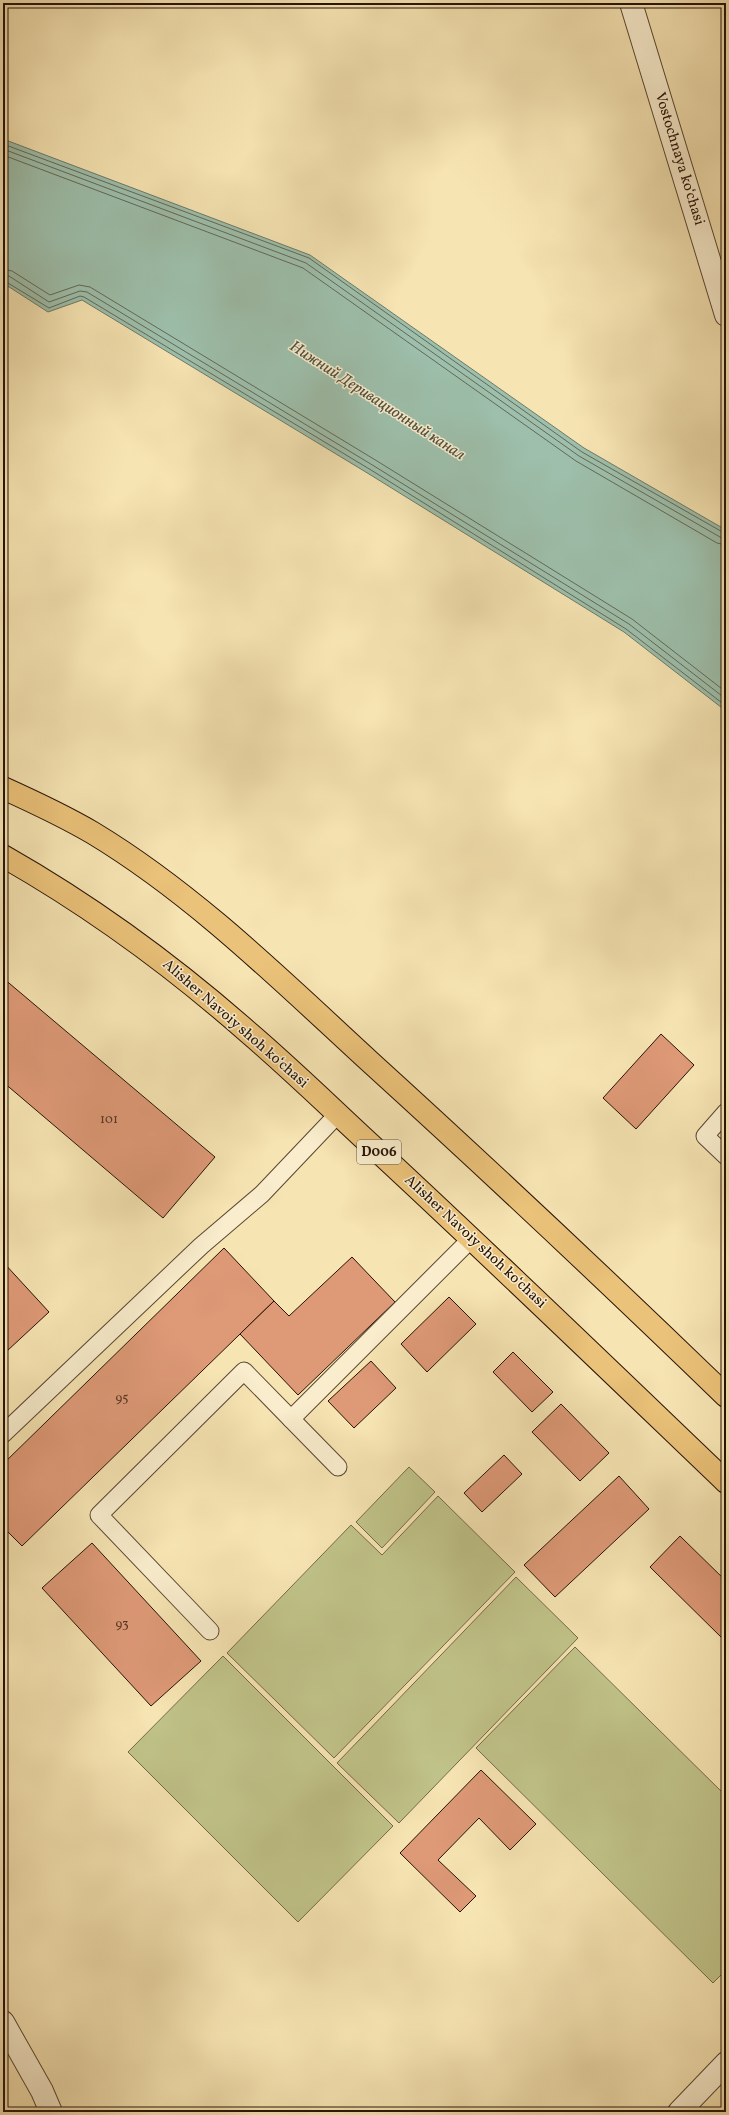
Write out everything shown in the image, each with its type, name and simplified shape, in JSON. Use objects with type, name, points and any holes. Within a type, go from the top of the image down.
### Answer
[{"type":"main road","points":[[3,788],[63,816],[92,832],[142,865],[193,904],[281,981],[516,1194],[726,1396]]},
{"type":"main road","name":"Alisher Navoiy shoh koʻchasi","points":[[3,856],[64,892],[158,958],[250,1033],[472,1238],[726,1482]]},
{"type":"street","name":"Vostochnaya ko‘chasi","points":[[631,3],[726,314]]},
{"type":"street","points":[[3,2022],[42,2091],[51,2112]]},
{"type":"street","points":[[680,2112],[726,2064]]},
{"type":"lane","points":[[726,1112],[705,1136],[726,1156]]},
{"type":"lane","points":[[3,1434],[202,1246],[262,1194],[338,1114]]},
{"type":"lane","points":[[292,1419],[472,1238]]},
{"type":"lane","points":[[210,1631],[99,1515],[244,1372],[338,1467]]},
{"type":"green space","points":[[409,1467],[435,1492],[382,1548],[356,1522]]},
{"type":"green space","points":[[438,1496],[515,1572],[334,1758],[227,1653],[351,1525],[382,1555]]},
{"type":"green space","points":[[516,1577],[578,1638],[399,1823],[337,1763]]},
{"type":"green space","points":[[575,1647],[726,1796],[726,1970],[713,1983],[476,1748]]},
{"type":"green space","points":[[223,1656],[393,1826],[298,1922],[128,1752]]},
{"type":"water","name":"Нижний Деривационный канал","points":[[3,139],[310,255],[584,448],[726,530],[726,711],[624,632],[369,474],[82,300],[48,312],[3,283]]},
{"type":"building","points":[[3,978],[215,1157],[163,1218],[3,1082]]},
{"type":"building","points":[[661,1034],[694,1065],[636,1129],[603,1098]]},
{"type":"building","points":[[224,1248],[274,1301],[22,1546],[3,1527],[3,1464]]},
{"type":"building","points":[[352,1257],[395,1302],[298,1395],[240,1334],[274,1301],[289,1316]]},
{"type":"building","points":[[3,1262],[49,1312],[7,1351],[3,1347]]},
{"type":"building","points":[[449,1297],[476,1324],[427,1372],[401,1344]]},
{"type":"building","points":[[513,1352],[553,1392],[532,1412],[493,1372]]},
{"type":"building","points":[[371,1361],[396,1388],[354,1428],[328,1401]]},
{"type":"building","points":[[561,1404],[609,1453],[580,1481],[532,1432]]},
{"type":"building","points":[[504,1455],[522,1474],[482,1512],[464,1493]]},
{"type":"building","points":[[619,1476],[649,1509],[555,1597],[524,1565]]},
{"type":"building","points":[[680,1536],[726,1581],[726,1638],[724,1640],[650,1567]]},
{"type":"building","points":[[92,1543],[201,1661],[151,1706],[42,1588]]},
{"type":"building","points":[[481,1770],[536,1824],[510,1850],[479,1818],[438,1860],[476,1896],[460,1912],[400,1853]]}]
